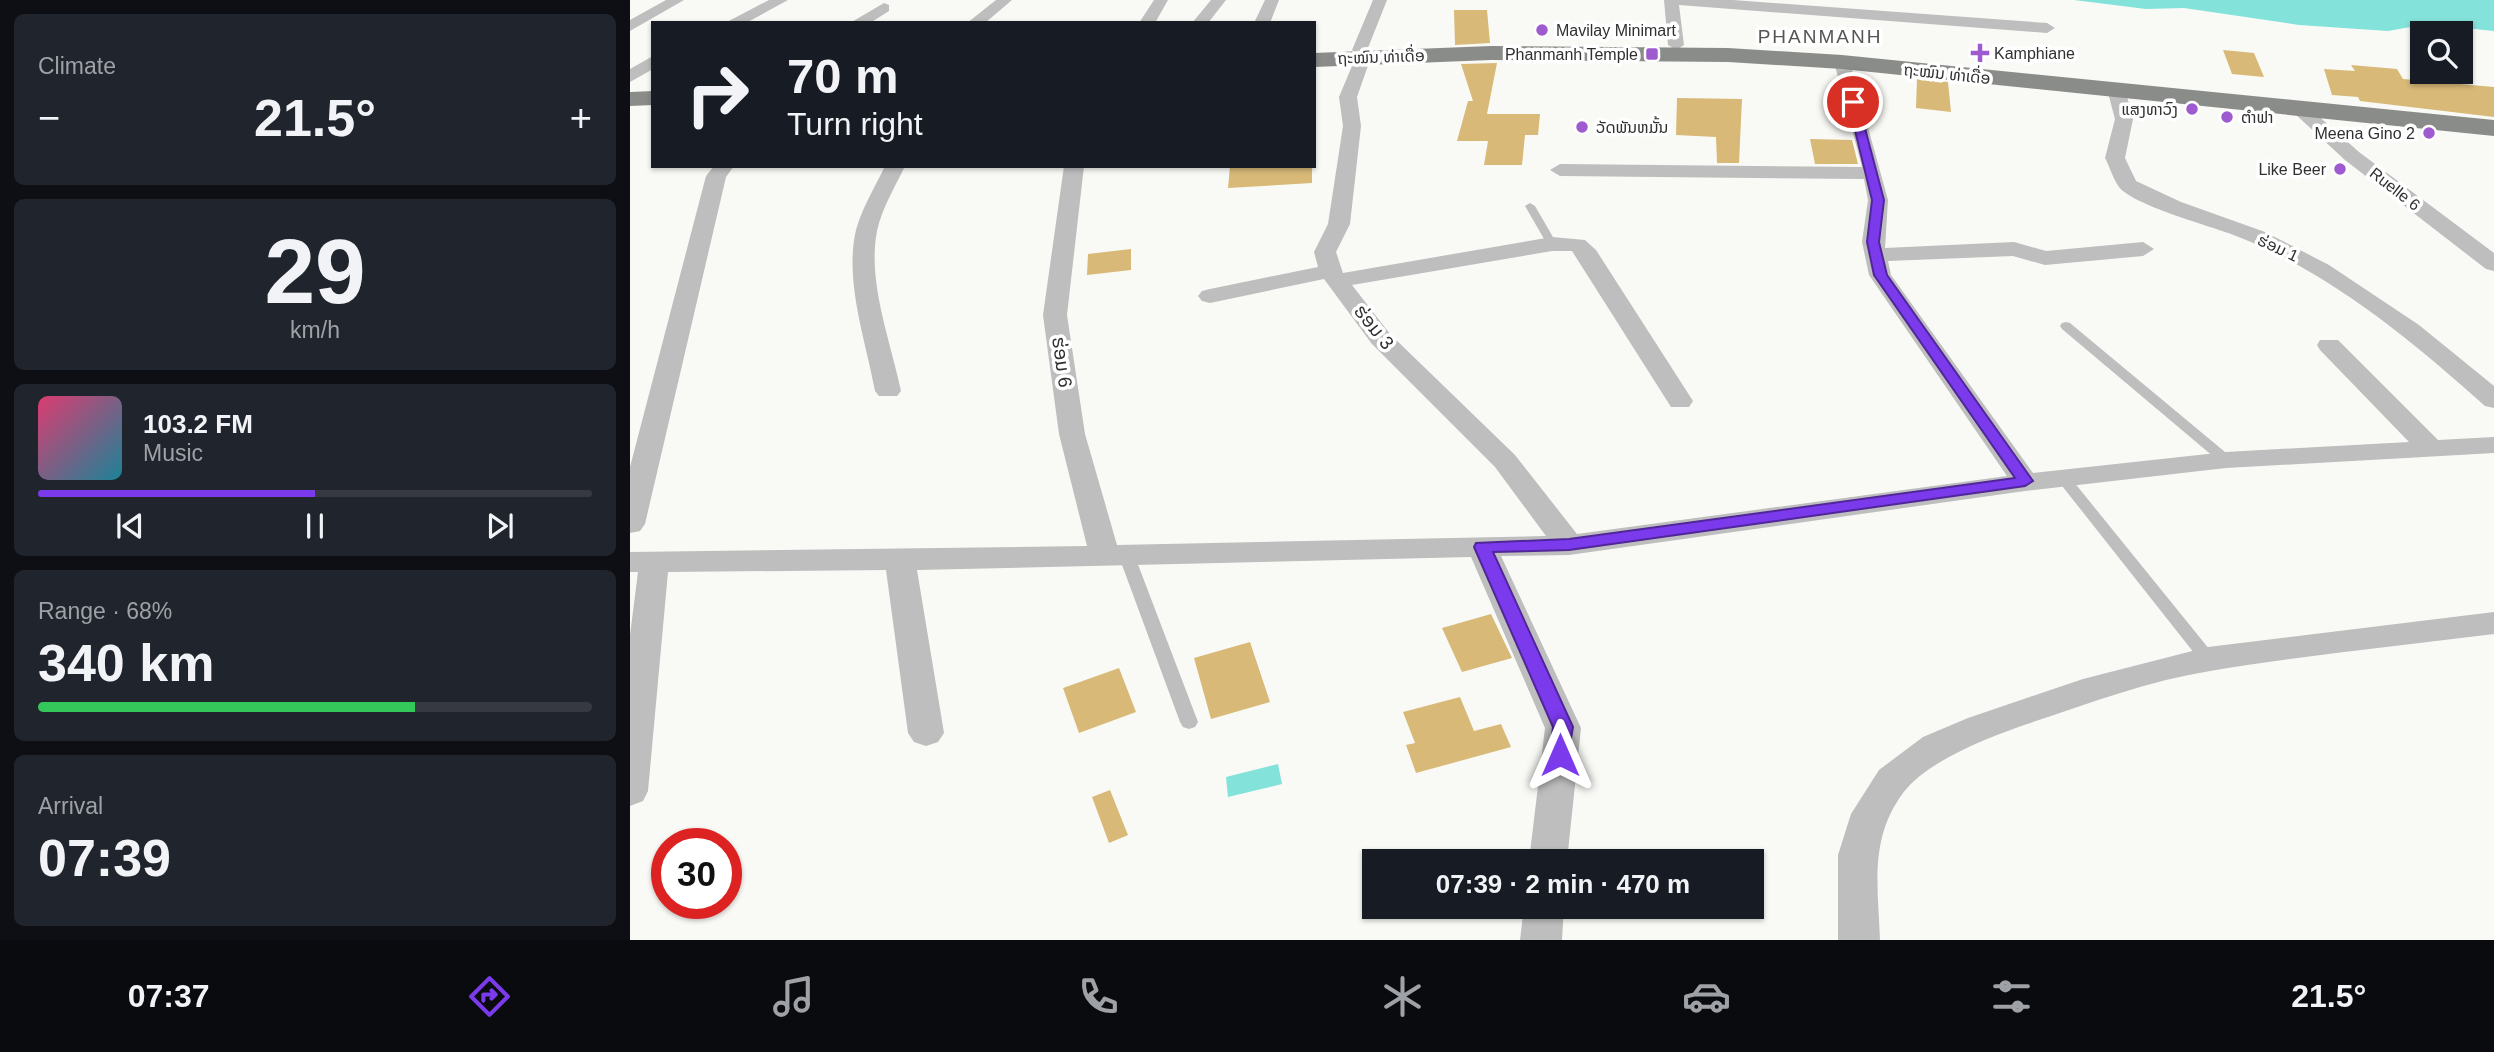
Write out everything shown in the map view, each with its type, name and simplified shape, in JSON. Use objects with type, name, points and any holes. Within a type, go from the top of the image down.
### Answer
[{"type":"main road","name":"ຖະໝົນ ທ່າເດື່ອ","points":[[1316,60],[1485,45],[1676,45],[1923,60],[2494,128]]},
{"type":"main road","name":"ຖະໝົນ ທ່າເດື່ອ","points":[[1316,52],[1728,55],[1842,62],[2304,106],[2494,118]]},
{"type":"main road","points":[[630,91],[651,90]]},
{"type":"main road","points":[[630,99],[651,98]]},
{"type":"street","points":[[630,26],[677,0]]},
{"type":"street","points":[[737,21],[781,0]]},
{"type":"street","points":[[978,21],[1004,0]]},
{"type":"street","points":[[1148,21],[1161,0]]},
{"type":"street","points":[[1202,21],[1219,0]]},
{"type":"street","points":[[1263,21],[1272,0]]},
{"type":"street","points":[[1335,276],[1325,252],[1339,224],[1352,126],[1348,97],[1380,0]]},
{"type":"street","points":[[1676,45],[1672,0],[2047,28]]},
{"type":"street","points":[[861,21],[884,8]]},
{"type":"street","points":[[630,77],[651,62]]},
{"type":"street","points":[[1842,62],[1878,200],[1873,242],[1880,275],[2025,481]]},
{"type":"street","name":"ຮ່ອມ 1","points":[[2116,89],[2124,119],[2115,158],[2128,185],[2257,237],[2311,263],[2384,312],[2494,400]]},
{"type":"street","name":"Ruelle 6","points":[[2304,106],[2352,156],[2494,264]]},
{"type":"street","points":[[630,524],[716,176],[722,168]]},
{"type":"street","points":[[888,391],[868,279],[865,240],[879,199],[894,168]]},
{"type":"street","name":"ຮ່ອມ 6","points":[[1074,168],[1055,315],[1072,434],[1115,554]]},
{"type":"street","points":[[1560,170],[1873,173]]},
{"type":"street","points":[[2458,238],[2494,240]]},
{"type":"street","points":[[1210,296],[1552,244],[1577,245],[1585,250],[1680,401]]},
{"type":"street","points":[[1876,255],[2014,249],[2045,258],[2144,249]]},
{"type":"street","name":"ຮ່ອມ 3","points":[[1335,276],[1381,340],[1505,461],[1569,545]]},
{"type":"street","points":[[2329,345],[2432,449]]},
{"type":"street","points":[[630,790],[642,562],[900,561],[1569,545],[2025,481],[2064,480],[2226,460],[2494,445]]},
{"type":"street","points":[[1482,547],[1563,727],[1549,849]]},
{"type":"street","points":[[900,561],[926,733]]},
{"type":"street","points":[[1859,940],[1857,855],[1870,814],[1892,780],[1936,747],[1980,727],[2095,688],[2208,659],[2494,622]]},
{"type":"street","points":[[1541,940],[1543,919]]},
{"type":"lane","points":[[1531,206],[1552,244]]},
{"type":"lane","points":[[2066,326],[2226,460]]},
{"type":"lane","points":[[2064,480],[2208,659]]},
{"type":"lane","points":[[1115,554],[1189,722]]},
{"type":"water","points":[[2074,0],[2494,0],[2494,31],[2473,29],[2473,21],[2410,21],[2410,27],[2388,31],[2299,25],[2184,8],[2146,9]]},
{"type":"water","points":[[1278,764],[1282,784],[1228,797],[1226,777]]},
{"type":"building","points":[[1454,10],[1487,10],[1490,43],[1455,45]]},
{"type":"building","points":[[2223,50],[2254,53],[2264,77],[2232,74]]},
{"type":"building","points":[[1497,63],[1487,114],[1540,114],[1538,135],[1525,135],[1522,165],[1484,165],[1488,141],[1457,141],[1468,101],[1473,101],[1461,64]]},
{"type":"building","points":[[2351,65],[2397,69],[2403,79],[2410,80],[2410,84],[2494,87],[2494,117],[2360,101],[2358,97],[2332,95],[2324,69],[2355,71]]},
{"type":"building","points":[[1917,79],[1948,82],[1951,112],[1916,108]]},
{"type":"building","points":[[1677,98],[1742,99],[1739,163],[1717,163],[1716,137],[1676,135]]},
{"type":"building","points":[[1810,139],[1852,140],[1858,164],[1815,164]]},
{"type":"building","points":[[1230,168],[1312,168],[1312,183],[1228,188]]},
{"type":"building","points":[[1131,249],[1131,270],[1087,275],[1088,254]]},
{"type":"building","points":[[1491,614],[1512,658],[1462,672],[1442,628]]},
{"type":"building","points":[[1250,642],[1270,702],[1211,719],[1194,658]]},
{"type":"building","points":[[1119,668],[1136,712],[1079,733],[1063,688]]},
{"type":"building","points":[[1460,697],[1474,731],[1501,724],[1511,747],[1416,773],[1406,745],[1415,743],[1403,712]]},
{"type":"building","points":[[1110,790],[1128,835],[1109,843],[1092,797]]},
{"type":"place","name":"Mavilay Minimart","points":[[1542,30]]},
{"type":"place","name":"Kamphiane","points":[[1980,53]]},
{"type":"place","name":"Phanmanh Temple","points":[[1652,54]]},
{"type":"place","name":"ແສງທາວົງ","points":[[2192,109]]},
{"type":"place","name":"ຕຳຟາ","points":[[2227,117]]},
{"type":"place","name":"ວັດພັນຫມັ້ນ","points":[[1582,127]]},
{"type":"place","name":"Meena Gino 2","points":[[2429,133]]},
{"type":"place","name":"Like Beer","points":[[2340,169]]},
{"type":"district","name":"PHANMANH","points":[[1820,36]]},
{"type":"route","points":[[1560,755],[1563,727],[1482,547],[1569,545],[2025,481],[1880,275],[1873,242],[1878,200],[1853,102]]}]
